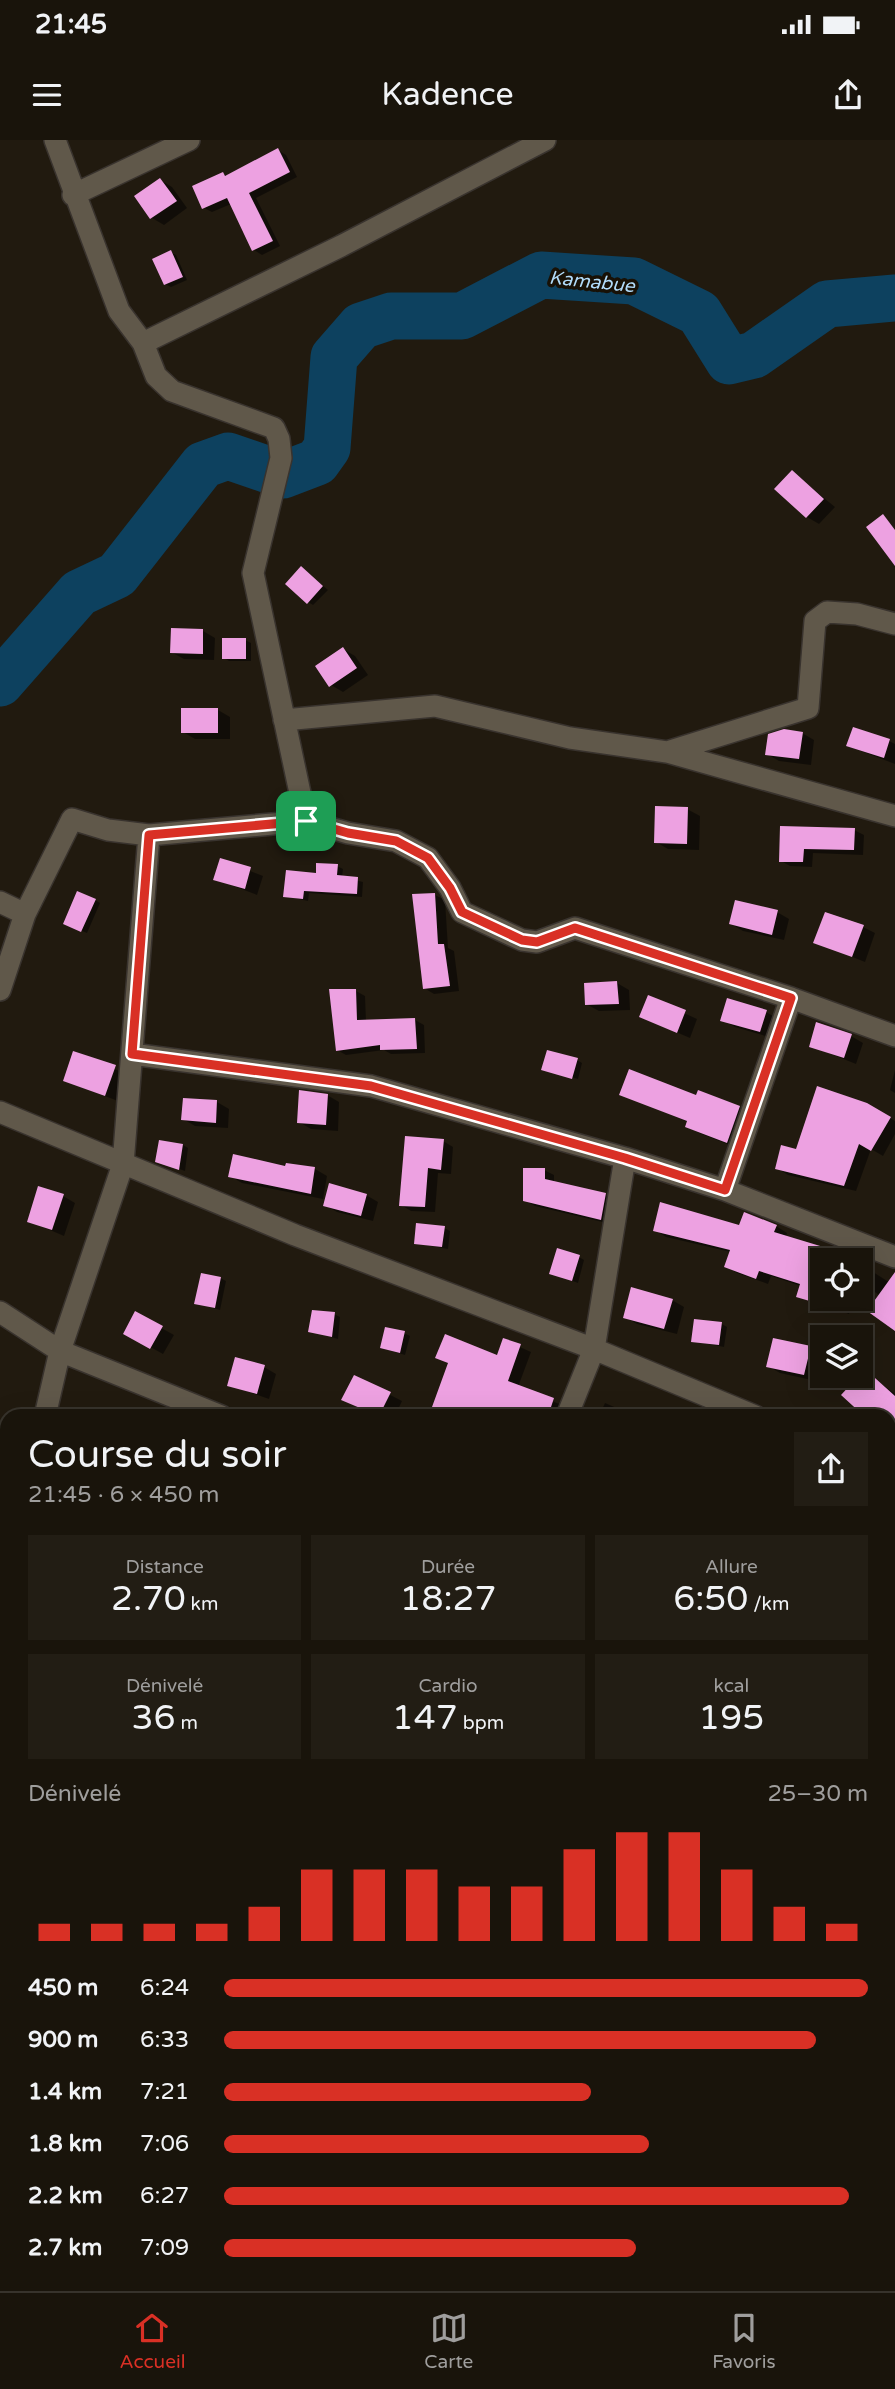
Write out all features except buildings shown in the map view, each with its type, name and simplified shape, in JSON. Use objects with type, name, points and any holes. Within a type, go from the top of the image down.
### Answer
[{"type":"street","points":[[55,140],[72,195],[119,312],[143,343],[156,376],[172,391],[274,428],[279,439],[281,458],[253,573],[306,821]]},
{"type":"street","points":[[72,195],[189,140]]},
{"type":"street","points":[[143,343],[341,246],[545,140]]},
{"type":"street","points":[[667,752],[808,708],[815,621],[827,612],[857,614],[895,624]]},
{"type":"street","points":[[284,720],[435,706],[570,737],[667,752],[895,816]]},
{"type":"street","points":[[0,990],[25,914],[72,819],[108,830],[149,835],[306,821],[348,833],[396,841],[428,858],[450,888],[462,912],[522,940],[537,942],[575,928],[791,998],[895,1035]]},
{"type":"street","points":[[47,1409],[60,1351],[123,1164],[149,835]]},
{"type":"street","points":[[0,902],[25,914]]},
{"type":"street","points":[[725,1190],[791,998]]},
{"type":"street","points":[[132,1054],[371,1086],[625,1158],[725,1190],[895,1257]]},
{"type":"street","points":[[0,1112],[295,1236],[594,1349],[738,1409]]},
{"type":"street","points":[[570,1409],[594,1349],[625,1158]]},
{"type":"street","points":[[0,1312],[60,1351],[204,1409]]},
{"type":"waterway","name":"Kamabue","points":[[0,683],[79,593],[117,575],[203,465],[228,456],[283,475],[317,462],[327,448],[334,357],[361,326],[391,316],[462,316],[541,275],[634,281],[699,313],[729,361],[754,355],[827,304],[895,298]]},
{"type":"route","points":[[306,821],[348,833],[396,841],[428,858],[450,888],[462,912],[522,940],[537,942],[575,928],[791,998],[725,1190],[625,1158],[371,1086],[132,1054],[149,835],[306,821]]}]
